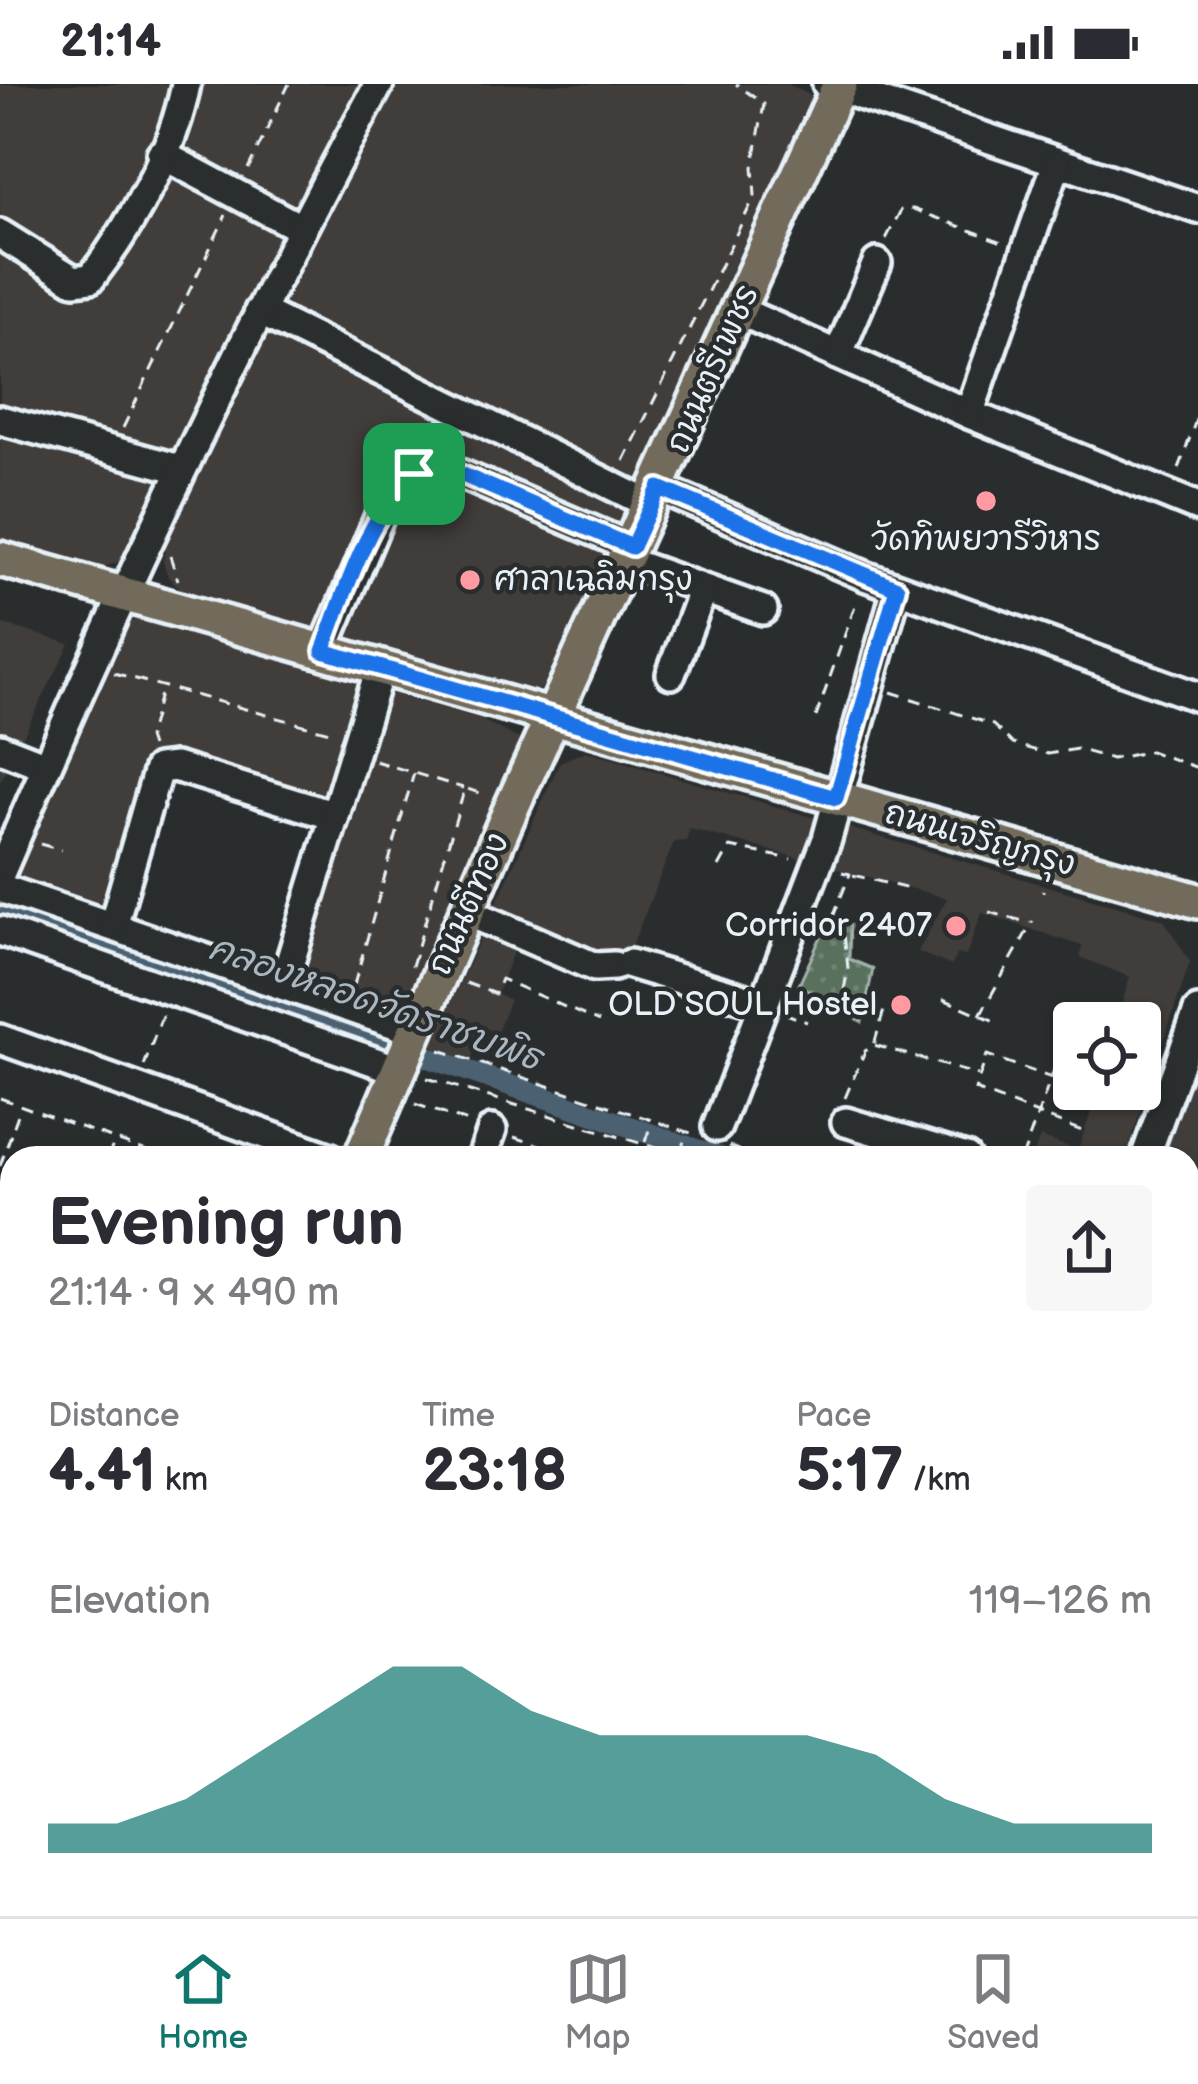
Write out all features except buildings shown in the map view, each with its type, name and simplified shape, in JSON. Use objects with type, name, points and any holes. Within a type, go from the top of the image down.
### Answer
[{"type":"main road","name":"ถนนตรีเพชร","points":[[554,717],[740,311],[835,86]]},
{"type":"main road","name":"ถนนเจริญกรุง","points":[[0,559],[1198,901]]},
{"type":"main road","name":"ถนนตีทอง","points":[[367,1146],[413,1055],[467,912],[554,717]]},
{"type":"street","points":[[0,234],[74,280],[91,278],[112,251],[161,154],[187,84]]},
{"type":"street","points":[[0,874],[120,593],[300,228],[379,84]]},
{"type":"street","points":[[835,86],[1198,209]]},
{"type":"street","points":[[161,154],[300,228]]},
{"type":"street","points":[[969,414],[1057,163]]},
{"type":"street","points":[[838,355],[877,263]]},
{"type":"street","points":[[259,311],[613,484],[1198,697]]},
{"type":"street","points":[[740,311],[969,414],[1198,507]]},
{"type":"street","points":[[0,420],[180,469]]},
{"type":"street","points":[[323,651],[384,506],[407,478],[421,470],[451,470],[703,589],[763,610]]},
{"type":"street","points":[[717,1127],[773,1008],[825,868],[836,798],[897,588]]},
{"type":"street","points":[[671,674],[703,589]]},
{"type":"street","points":[[284,982],[380,668]]},
{"type":"street","points":[[0,748],[46,766]]},
{"type":"street","points":[[113,926],[158,769],[175,767],[334,815]]},
{"type":"street","points":[[0,888],[284,982],[413,1055]]},
{"type":"street","points":[[467,912],[595,968],[622,965],[773,1008]]},
{"type":"street","points":[[0,931],[413,1055]]},
{"type":"street","points":[[1148,1146],[1198,1011]]},
{"type":"street","points":[[0,1039],[299,1146]]},
{"type":"street","points":[[846,1122],[926,1146]]},
{"type":"street","points":[[486,1146],[492,1130]]},
{"type":"path","points":[[116,452],[130,405],[289,84]]},
{"type":"path","points":[[613,484],[755,196],[753,167],[765,109],[757,94],[736,84]]},
{"type":"path","points":[[877,263],[901,210],[913,209],[1026,251]]},
{"type":"path","points":[[1170,496],[1198,414]]},
{"type":"path","points":[[817,716],[865,576]]},
{"type":"path","points":[[107,671],[332,733]]},
{"type":"path","points":[[158,769],[148,738],[162,686]]},
{"type":"path","points":[[868,686],[993,725],[1013,744],[1048,754],[1077,749],[1112,759],[1150,751],[1198,768]]},
{"type":"path","points":[[369,759],[492,798]]},
{"type":"path","points":[[350,999],[414,773]]},
{"type":"path","points":[[411,968],[465,788]]},
{"type":"path","points":[[29,841],[61,850]]},
{"type":"path","points":[[718,867],[730,847],[909,889]]},
{"type":"path","points":[[850,874],[831,922],[843,926],[848,968],[843,996],[884,1010],[874,1045],[865,1051]]},
{"type":"path","points":[[980,1015],[1032,922],[989,911]]},
{"type":"path","points":[[466,983],[495,994],[501,979],[599,1022]]},
{"type":"path","points":[[944,999],[997,1022]]},
{"type":"path","points":[[140,1077],[168,1000]]},
{"type":"path","points":[[773,1008],[807,1022]]},
{"type":"path","points":[[874,1045],[980,1075]]},
{"type":"path","points":[[1053,1078],[988,1054],[975,1090],[1082,1131]]},
{"type":"path","points":[[413,1055],[686,1136],[717,1127],[730,1146]]},
{"type":"path","points":[[413,1055],[660,1146]]},
{"type":"path","points":[[1026,1146],[1053,1070]]},
{"type":"path","points":[[0,1099],[131,1146]]},
{"type":"path","points":[[7,1146],[22,1106]]},
{"type":"path","points":[[646,1141],[651,1125]]},
{"type":"path","points":[[682,1146],[686,1136]]},
{"type":"path","points":[[112,1146],[114,1140]]},
{"type":"shaded area","points":[[0,84],[359,84],[135,538],[119,562],[100,568],[0,545]]},
{"type":"shaded area","points":[[390,84],[788,84],[815,98],[551,684],[535,691],[184,592],[168,577],[163,561],[167,540],[267,327]]},
{"type":"shaded area","points":[[136,619],[480,719],[519,739],[519,755],[401,1021],[295,982],[341,814],[169,763],[108,917],[22,887],[13,860],[119,633]]},
{"type":"shaded area","points":[[0,623],[70,644],[0,782]]},
{"type":"shaded area","points":[[586,751],[1164,920],[1190,962],[1161,1049],[1161,1002],[1122,1002],[1130,977],[1080,957],[1082,946],[982,913],[966,956],[956,954],[952,966],[918,952],[947,898],[690,829],[686,841],[674,842],[616,985],[517,941],[497,994],[510,1000],[497,1032],[484,1028],[468,1066],[431,1048],[560,762]]},
{"type":"shaded area","points":[[1198,1061],[1198,1146],[1166,1146]]},
{"type":"shaded area","points":[[1092,1110],[1141,1110],[1129,1146],[1079,1146]]},
{"type":"shaded area","points":[[1040,1137],[1066,1146],[1037,1146]]},
{"type":"green space","points":[[829,919],[850,925],[849,959],[873,969],[862,1022],[799,985]]},
{"type":"waterway","name":"คลองหลอดวัดราชบพิธ","points":[[8,913],[686,1146]]},
{"type":"place","name":"วัดทิพยวารีวิหาร","points":[[986,501]]},
{"type":"place","name":"ศาลาเฉลิมกรุง","points":[[470,580]]},
{"type":"place","name":"Corridor 2407","points":[[956,926]]},
{"type":"place","name":"OLD SOUL Hostel","points":[[901,1005]]},
{"type":"route","points":[[451,470],[632,547],[659,488],[897,588],[836,798],[323,651],[384,506],[414,474],[451,470]]}]
